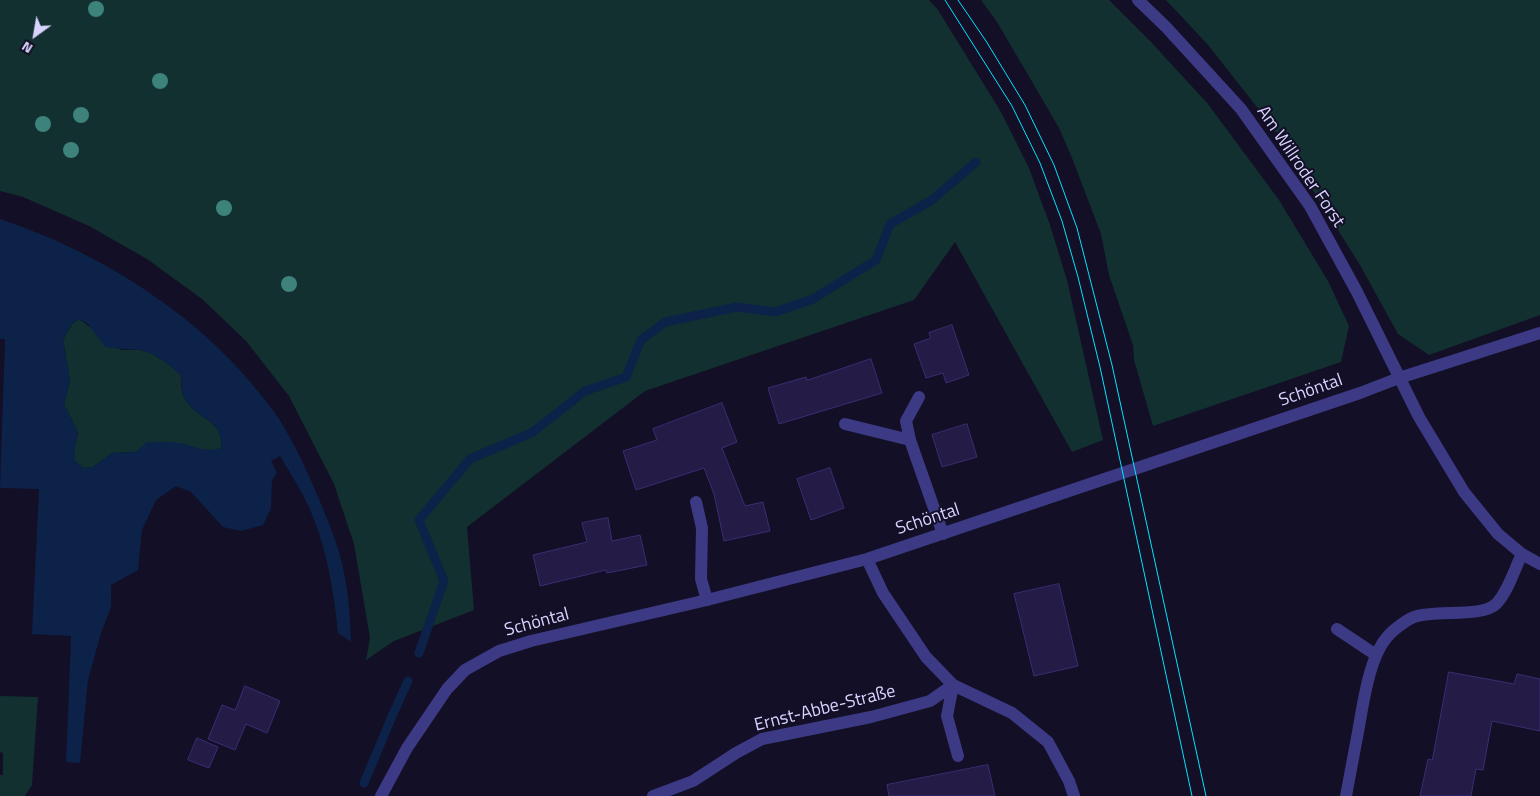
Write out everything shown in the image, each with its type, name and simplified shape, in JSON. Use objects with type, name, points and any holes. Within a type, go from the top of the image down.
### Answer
[{"type":"street","name":"Am Willroder Forst","points":[[1138,0],[1166,27],[1240,109],[1310,206],[1357,292],[1419,417],[1464,492],[1498,534],[1522,554],[1540,564]]},
{"type":"street","name":"Schöntal","points":[[381,796],[407,748],[447,689],[465,670],[499,651],[530,641],[707,600],[867,559],[1342,399],[1399,378],[1540,333]]},
{"type":"street","points":[[919,397],[906,421],[910,440],[942,534]]},
{"type":"street","points":[[845,424],[910,440]]},
{"type":"street","points":[[696,502],[702,528],[702,579],[707,600]]},
{"type":"street","points":[[1346,796],[1365,693],[1376,655],[1388,635],[1413,617],[1437,613],[1486,610],[1494,606],[1508,586],[1522,554]]},
{"type":"street","points":[[867,559],[883,594],[926,657],[953,685],[1012,713],[1048,742],[1069,781],[1074,796]]},
{"type":"street","points":[[1337,629],[1376,655]]},
{"type":"street","points":[[953,685],[947,716],[958,756]]},
{"type":"street","name":"Ernst-Abbe-Straße","points":[[653,796],[693,780],[762,739],[871,717],[930,701],[953,685]]},
{"type":"green space","points":[[0,0],[929,0],[938,10],[1001,112],[1029,168],[1050,225],[1067,280],[1103,440],[1072,452],[955,242],[914,300],[645,391],[467,527],[474,610],[394,641],[366,660],[370,638],[354,544],[334,484],[289,396],[246,341],[202,299],[147,259],[89,226],[23,197],[0,191]]},
{"type":"green space","points":[[981,0],[1109,0],[1151,42],[1208,104],[1279,200],[1328,281],[1349,326],[1341,362],[1153,426],[1134,360],[1133,345],[1109,275],[1101,234],[1072,158],[1059,128],[997,22]]},
{"type":"green space","points":[[1166,0],[1540,0],[1540,315],[1429,355],[1398,334],[1360,265],[1275,130],[1208,45]]},
{"type":"green space","points":[[79,319],[121,350],[140,350],[151,353],[181,375],[182,391],[185,399],[190,406],[214,425],[221,438],[221,448],[213,451],[178,443],[135,452],[112,453],[93,467],[83,468],[75,461],[75,446],[78,433],[64,404],[70,381],[63,340],[72,324]]},
{"type":"green space","points":[[0,696],[38,697],[32,785],[25,796],[0,796],[0,775],[3,775],[3,753],[0,752]]},
{"type":"water","points":[[0,219],[78,251],[115,271],[151,293],[185,319],[246,376],[279,419],[298,452],[338,549],[347,588],[351,642],[338,633],[330,574],[323,545],[313,517],[280,456],[271,461],[277,473],[272,480],[271,508],[263,525],[241,531],[223,527],[191,492],[176,486],[156,500],[142,530],[138,570],[111,585],[111,607],[101,633],[88,680],[80,763],[66,762],[71,636],[32,634],[39,489],[0,488],[5,339],[0,339]],"holes":[[[79,319],[88,324],[105,347],[147,352],[162,360],[181,375],[182,391],[185,399],[190,406],[214,425],[221,438],[221,448],[205,449],[175,442],[147,442],[135,452],[112,453],[93,467],[83,468],[75,461],[75,446],[78,433],[64,404],[70,381],[63,340],[72,324]]]},
{"type":"building","points":[[952,325],[969,375],[946,383],[943,373],[926,378],[914,344],[931,338],[929,333]]},
{"type":"building","points":[[871,359],[882,393],[779,424],[768,388],[806,377],[807,380]]},
{"type":"building","points":[[722,403],[737,442],[722,448],[745,506],[763,502],[770,531],[724,541],[714,494],[704,468],[636,490],[623,451],[657,440],[653,429]]},
{"type":"building","points":[[967,424],[977,457],[942,467],[932,435]]},
{"type":"building","points":[[830,468],[844,508],[811,520],[797,479]]},
{"type":"building","points":[[608,518],[612,541],[640,535],[647,565],[607,573],[606,570],[540,586],[533,555],[587,542],[582,523]]},
{"type":"building","points":[[1059,584],[1078,666],[1034,676],[1014,594]]},
{"type":"building","points":[[1449,672],[1514,684],[1517,674],[1540,679],[1540,731],[1492,721],[1483,770],[1476,769],[1471,796],[1420,796],[1428,759],[1432,760]]},
{"type":"building","points":[[245,686],[280,701],[267,733],[246,724],[235,750],[208,739],[222,705],[235,710]]},
{"type":"building","points":[[197,738],[218,747],[209,768],[188,760]]},
{"type":"building","points":[[988,765],[995,796],[889,796],[887,785]]},
{"type":"waterway","points":[[419,653],[444,581],[419,520],[470,459],[533,432],[585,391],[626,377],[641,340],[665,322],[737,307],[775,312],[813,299],[876,260],[890,224],[932,200],[976,162]]},
{"type":"waterway","points":[[364,783],[408,681]]},
{"type":"tram line","points":[[945,0],[1012,106],[1040,163],[1062,221],[1100,367],[1192,796]]},
{"type":"tram line","points":[[958,0],[986,41],[1025,105],[1054,165],[1077,228],[1112,365],[1206,796]]}]
